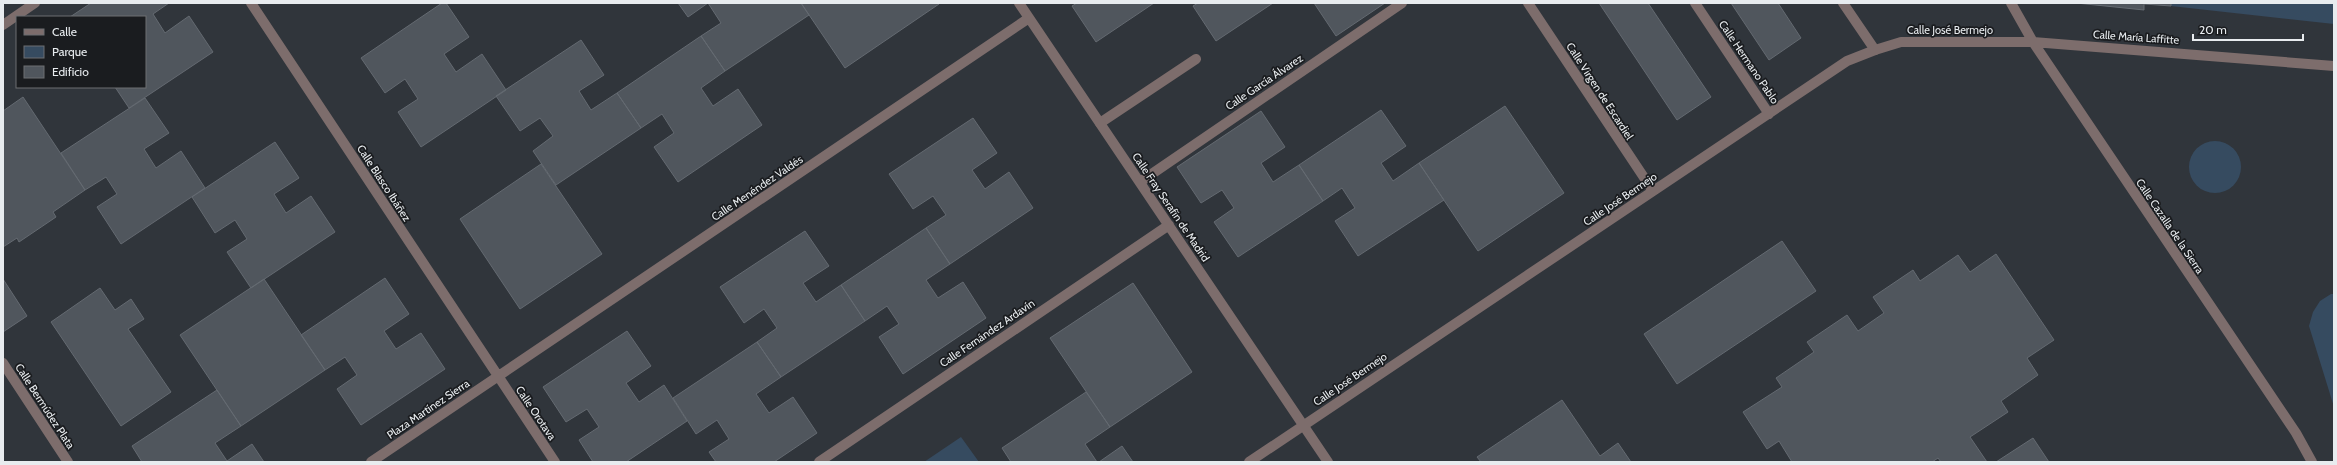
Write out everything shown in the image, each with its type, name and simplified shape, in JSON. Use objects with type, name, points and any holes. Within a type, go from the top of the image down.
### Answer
[{"type":"street","points":[[16,16],[35,3]]},
{"type":"street","name":"Calle Blasco Ibáñez","points":[[251,3],[498,377]]},
{"type":"street","name":"Calle Fray Serafín de Madrid","points":[[1019,3],[1328,462]]},
{"type":"street","name":"Calle García Álvarez","points":[[1140,182],[1402,3]]},
{"type":"street","name":"Calle Virgen de Escardiel","points":[[1528,3],[1652,191]]},
{"type":"street","name":"Calle Hermano Pablo","points":[[1695,3],[1769,114]]},
{"type":"street","points":[[1843,3],[1875,50]]},
{"type":"street","name":"Calle Cazalla de la Sierra","points":[[2011,3],[2033,42],[2296,433],[2312,462]]},
{"type":"street","points":[[3,25],[16,16]]},
{"type":"street","name":"Calle Menéndez Valdés","points":[[498,377],[1029,18]]},
{"type":"street","name":"Calle José Bermejo","points":[[1249,462],[1847,61],[1901,42],[2033,42]]},
{"type":"street","name":"Calle María Laffitte","points":[[2033,42],[2334,66]]},
{"type":"street","points":[[1100,123],[1196,59]]},
{"type":"street","name":"Calle Fernández Ardavín","points":[[819,462],[1169,225]]},
{"type":"street","name":"Calle Bermúdez Plata","points":[[3,363],[68,462]]},
{"type":"street","name":"Plaza Martínez Sierra","points":[[371,462],[498,377]]},
{"type":"street","name":"Calle Orotava","points":[[498,377],[555,462]]},
{"type":"green space","points":[[2171,3],[2334,3],[2334,24],[2171,6]]},
{"type":"green space","points":[[2210,141],[2220,141],[2234,148],[2241,162],[2241,172],[2234,186],[2220,193],[2210,193],[2200,189],[2193,182],[2189,172],[2189,162],[2193,152],[2200,145]]},
{"type":"green space","points":[[2331,294],[2334,294],[2334,407],[2309,326],[2313,312],[2320,301]]},
{"type":"green space","points":[[961,437],[979,462],[924,462]]},
{"type":"building","points":[[91,3],[169,3],[153,14],[165,33],[189,16],[213,52],[129,108],[116,88],[146,88],[146,16],[72,16]]},
{"type":"building","points":[[442,3],[446,3],[469,37],[444,54],[456,72],[482,54],[506,90],[421,147],[398,112],[418,99],[405,79],[385,93],[361,58]]},
{"type":"building","points":[[678,3],[708,3],[688,17]]},
{"type":"building","points":[[708,3],[801,3],[809,15],[725,71],[701,36],[721,23]]},
{"type":"building","points":[[801,3],[938,3],[939,4],[845,68]]},
{"type":"building","points":[[1077,3],[1154,3],[1096,42],[1072,6]]},
{"type":"building","points":[[1198,3],[1273,3],[1216,41],[1193,6]]},
{"type":"building","points":[[1314,3],[1385,3],[1336,36]]},
{"type":"building","points":[[1599,3],[1648,3],[1711,97],[1677,120]]},
{"type":"building","points":[[1731,3],[1778,3],[1801,38],[1769,60]]},
{"type":"building","points":[[2076,3],[2171,3],[2171,6],[2144,4],[2144,10]]},
{"type":"building","points":[[701,36],[725,71],[701,88],[713,106],[738,89],[762,125],[678,182],[654,147],[674,133],[662,114],[641,128],[617,93]]},
{"type":"building","points":[[581,40],[604,75],[579,91],[591,110],[617,93],[641,128],[556,185],[533,151],[553,136],[540,118],[520,131],[496,96]]},
{"type":"building","points":[[23,97],[85,190],[53,212],[56,217],[19,242],[17,238],[3,247],[3,111]]},
{"type":"building","points":[[145,98],[169,133],[144,149],[156,168],[181,151],[205,188],[121,244],[97,207],[117,194],[106,177],[85,190],[61,153]]},
{"type":"building","points":[[1505,106],[1564,193],[1478,251],[1419,163]]},
{"type":"building","points":[[1381,110],[1406,146],[1381,163],[1393,181],[1419,163],[1444,200],[1358,256],[1335,221],[1355,208],[1342,188],[1323,201],[1299,165]]},
{"type":"building","points":[[1261,111],[1285,147],[1261,163],[1273,182],[1299,165],[1323,201],[1238,257],[1214,222],[1234,208],[1222,190],[1201,203],[1177,167]]},
{"type":"building","points":[[973,118],[997,153],[972,170],[985,189],[1009,172],[1033,208],[950,264],[926,228],[946,215],[933,196],[913,209],[889,174]]},
{"type":"building","points":[[275,142],[299,178],[274,194],[286,213],[311,196],[335,232],[251,288],[227,252],[247,239],[235,220],[215,233],[192,197]]},
{"type":"building","points":[[541,164],[602,254],[520,309],[460,219]]},
{"type":"building","points":[[926,228],[950,264],[926,280],[938,298],[963,282],[986,318],[903,374],[879,337],[899,324],[887,306],[865,321],[841,285]]},
{"type":"building","points":[[805,231],[829,266],[803,283],[816,302],[841,285],[865,321],[781,377],[757,342],[777,328],[764,309],[744,323],[720,287]]},
{"type":"building","points":[[1782,241],[1816,291],[1677,384],[1644,334]]},
{"type":"building","points":[[1996,254],[2054,340],[2027,358],[2038,375],[2001,401],[2008,412],[1970,437],[1987,462],[1941,462],[1938,458],[1932,462],[1792,462],[1779,441],[1767,449],[1743,412],[1782,387],[1776,378],[1814,352],[1807,342],[1847,315],[1858,331],[1884,313],[1873,297],[1913,270],[1920,281],[1958,255],[1970,272]]},
{"type":"building","points":[[385,278],[409,314],[384,331],[396,349],[421,333],[445,369],[361,425],[337,389],[357,375],[345,357],[325,370],[301,335]]},
{"type":"building","points":[[3,279],[27,316],[3,332]]},
{"type":"building","points":[[264,279],[325,370],[241,426],[180,335]]},
{"type":"building","points":[[1133,283],[1192,372],[1110,427],[1050,338]]},
{"type":"building","points":[[100,288],[115,310],[131,299],[144,319],[128,329],[171,392],[121,426],[51,322]]},
{"type":"building","points":[[627,331],[651,366],[626,383],[639,402],[664,385],[687,421],[626,462],[593,462],[579,440],[599,427],[587,409],[566,422],[543,387]]},
{"type":"building","points":[[757,342],[781,377],[756,394],[769,413],[793,397],[817,433],[774,462],[716,462],[709,452],[729,439],[717,420],[696,434],[673,398]]},
{"type":"building","points":[[217,390],[241,426],[215,443],[227,461],[252,444],[264,462],[142,462],[132,446]]},
{"type":"building","points":[[1086,392],[1110,427],[1085,444],[1097,462],[1011,462],[1002,448]]},
{"type":"building","points":[[1562,400],[1600,456],[1618,443],[1631,462],[1481,462],[1477,457]]},
{"type":"building","points":[[2033,438],[2049,462],[1996,462]]},
{"type":"building","points":[[1122,446],[1133,462],[1099,462]]}]
